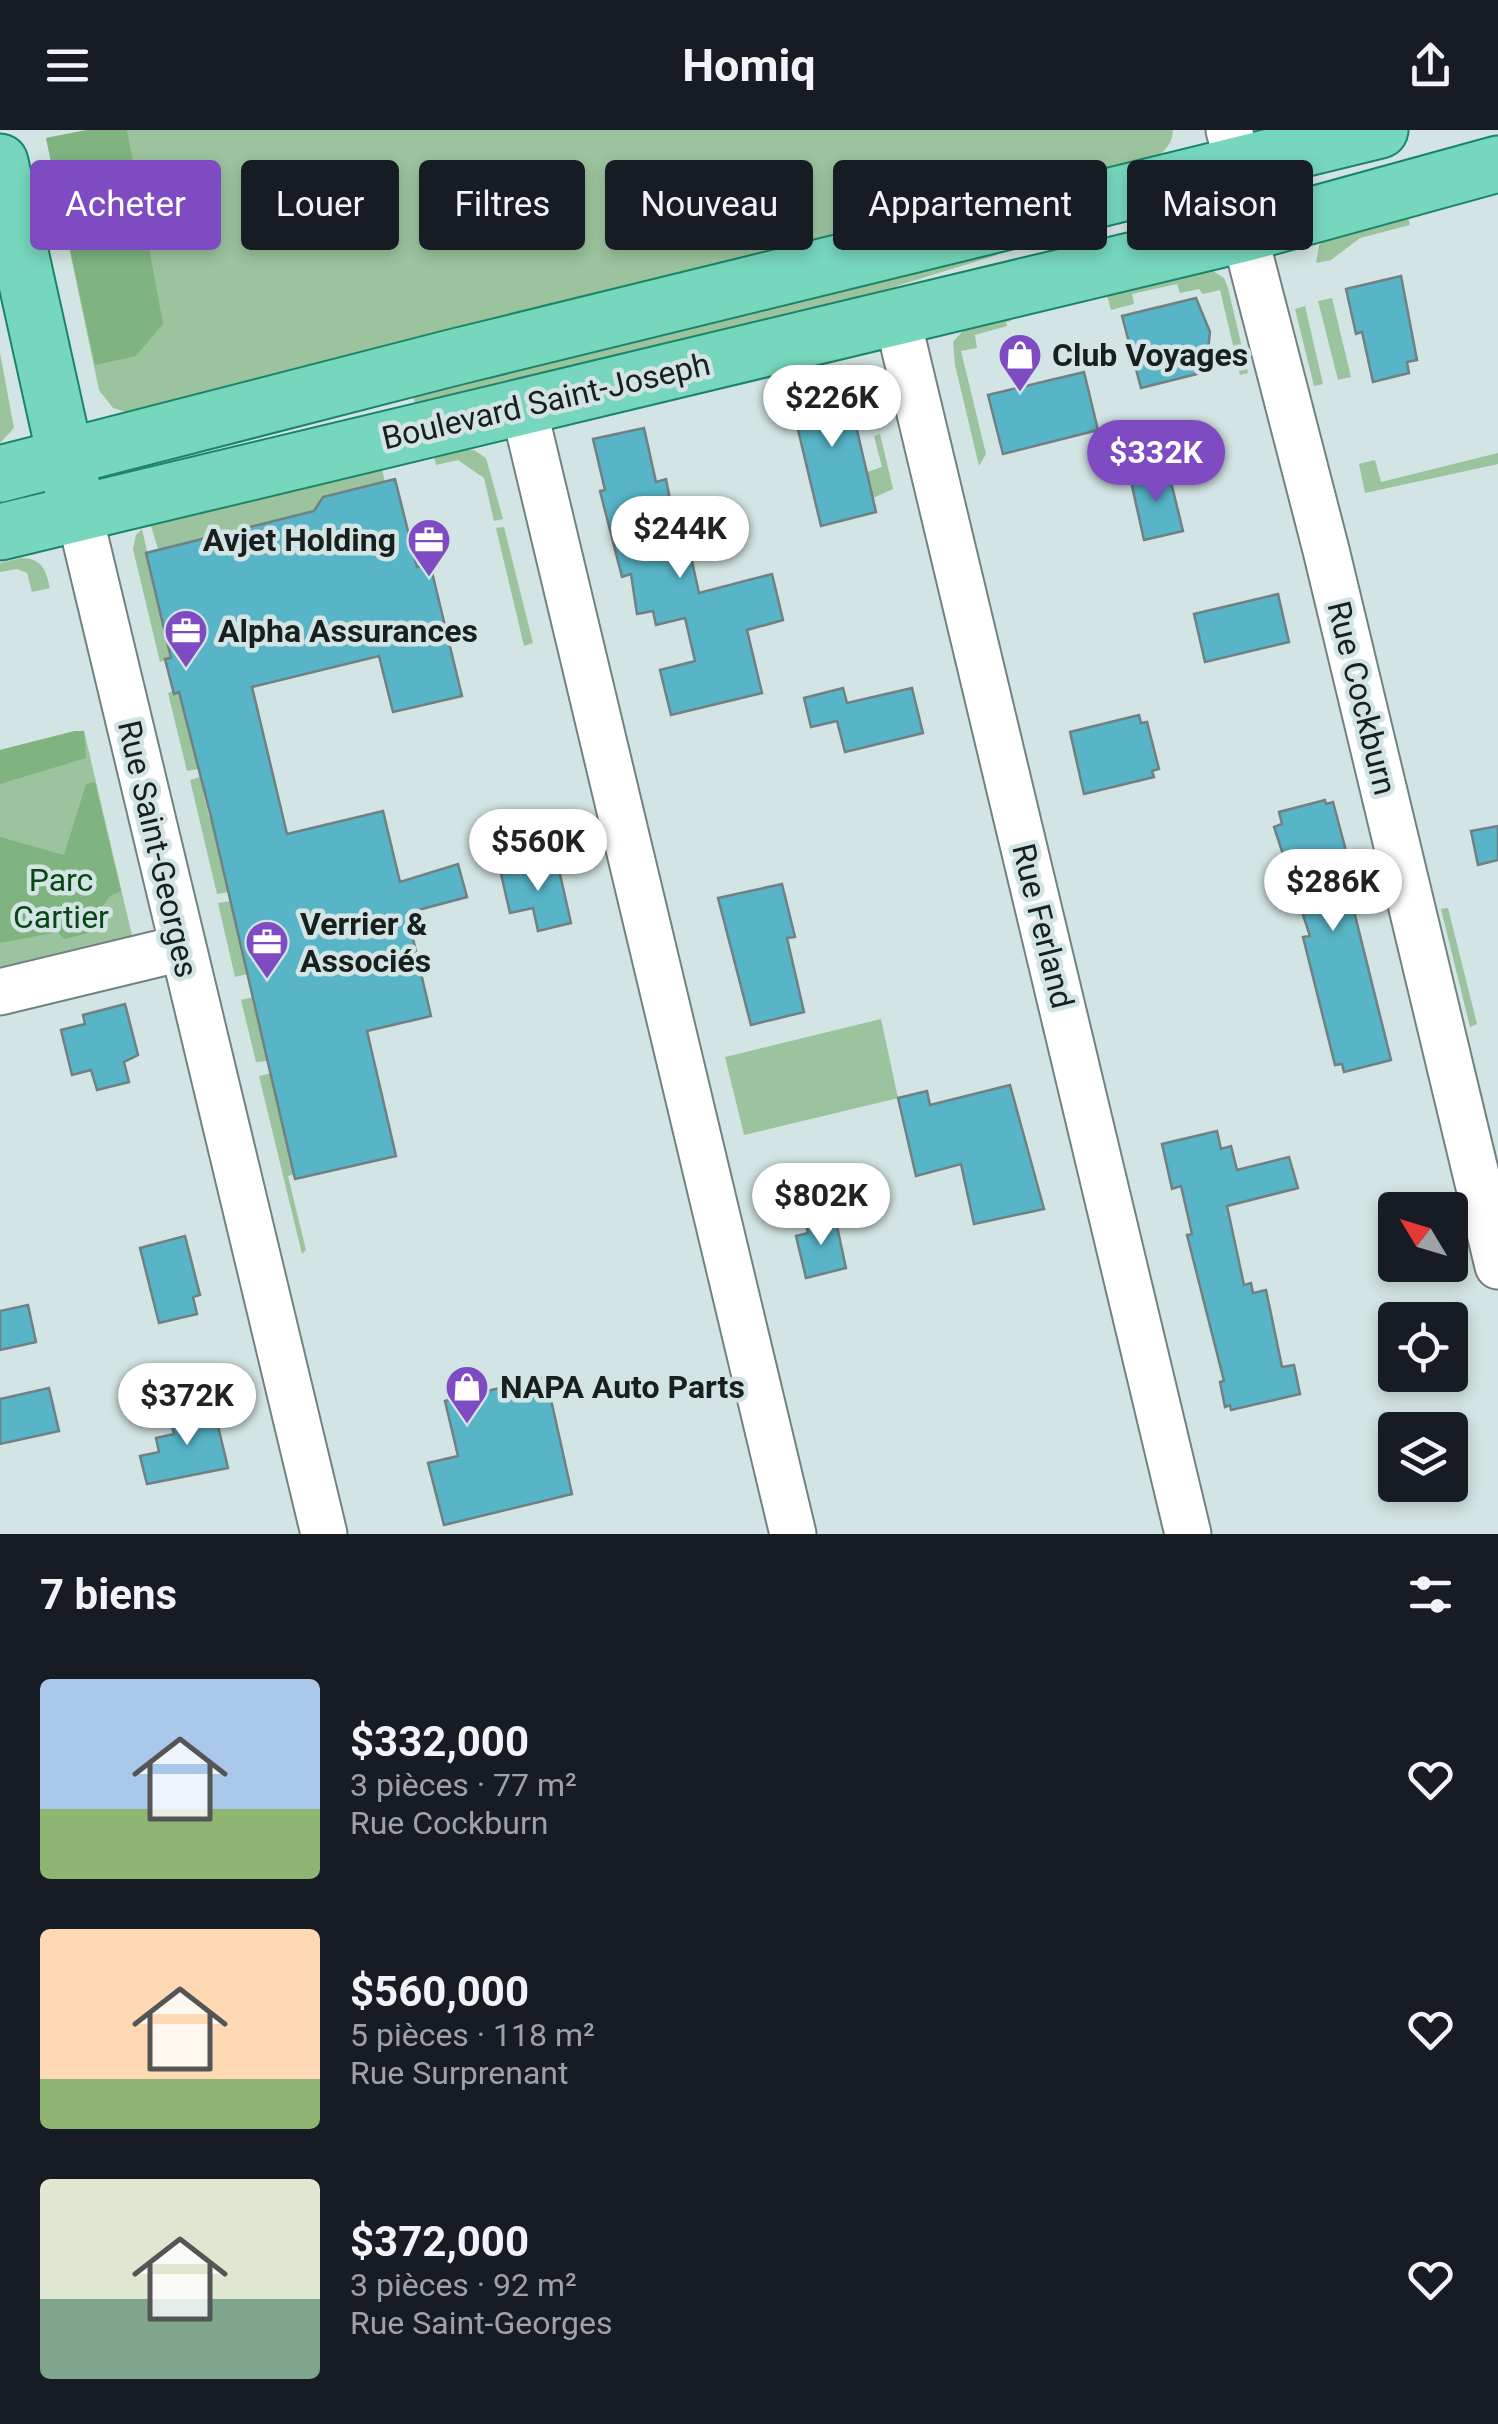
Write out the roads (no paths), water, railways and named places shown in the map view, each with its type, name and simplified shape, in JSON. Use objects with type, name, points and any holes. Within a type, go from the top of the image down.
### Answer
[{"type":"main road","name":"Boulevard Saint-Joseph","points":[[0,474],[455,357],[1233,146],[1380,130]]},
{"type":"main road","name":"Rue Saint-Georges","points":[[0,162],[78,513]]},
{"type":"main road","name":"Boulevard Saint-Joseph","points":[[1313,214],[1498,164]]},
{"type":"main road","name":"Boulevard Saint-Joseph","points":[[0,532],[1173,250]]},
{"type":"street","name":"Rue Cockburn","points":[[1249,250],[1326,550],[1498,1266]]},
{"type":"street","name":"Rue Ferland","points":[[897,317],[1188,1534]]},
{"type":"street","points":[[523,405],[794,1534]]},
{"type":"street","name":"Rue Saint-Georges","points":[[78,513],[324,1534]]},
{"type":"street","points":[[0,992],[182,948]]},
{"type":"place","name":"Club Voyages","points":[[1020,393]]},
{"type":"place","name":"Avjet Holding","points":[[429,578]]},
{"type":"place","name":"Alpha Assurances","points":[[186,669]]},
{"type":"place","name":"Verrier & Associés","points":[[267,980]]},
{"type":"place","name":"NAPA Auto Parts","points":[[467,1425]]},
{"type":"park label","name":"Parc Cartier","points":[[61,898]]}]
